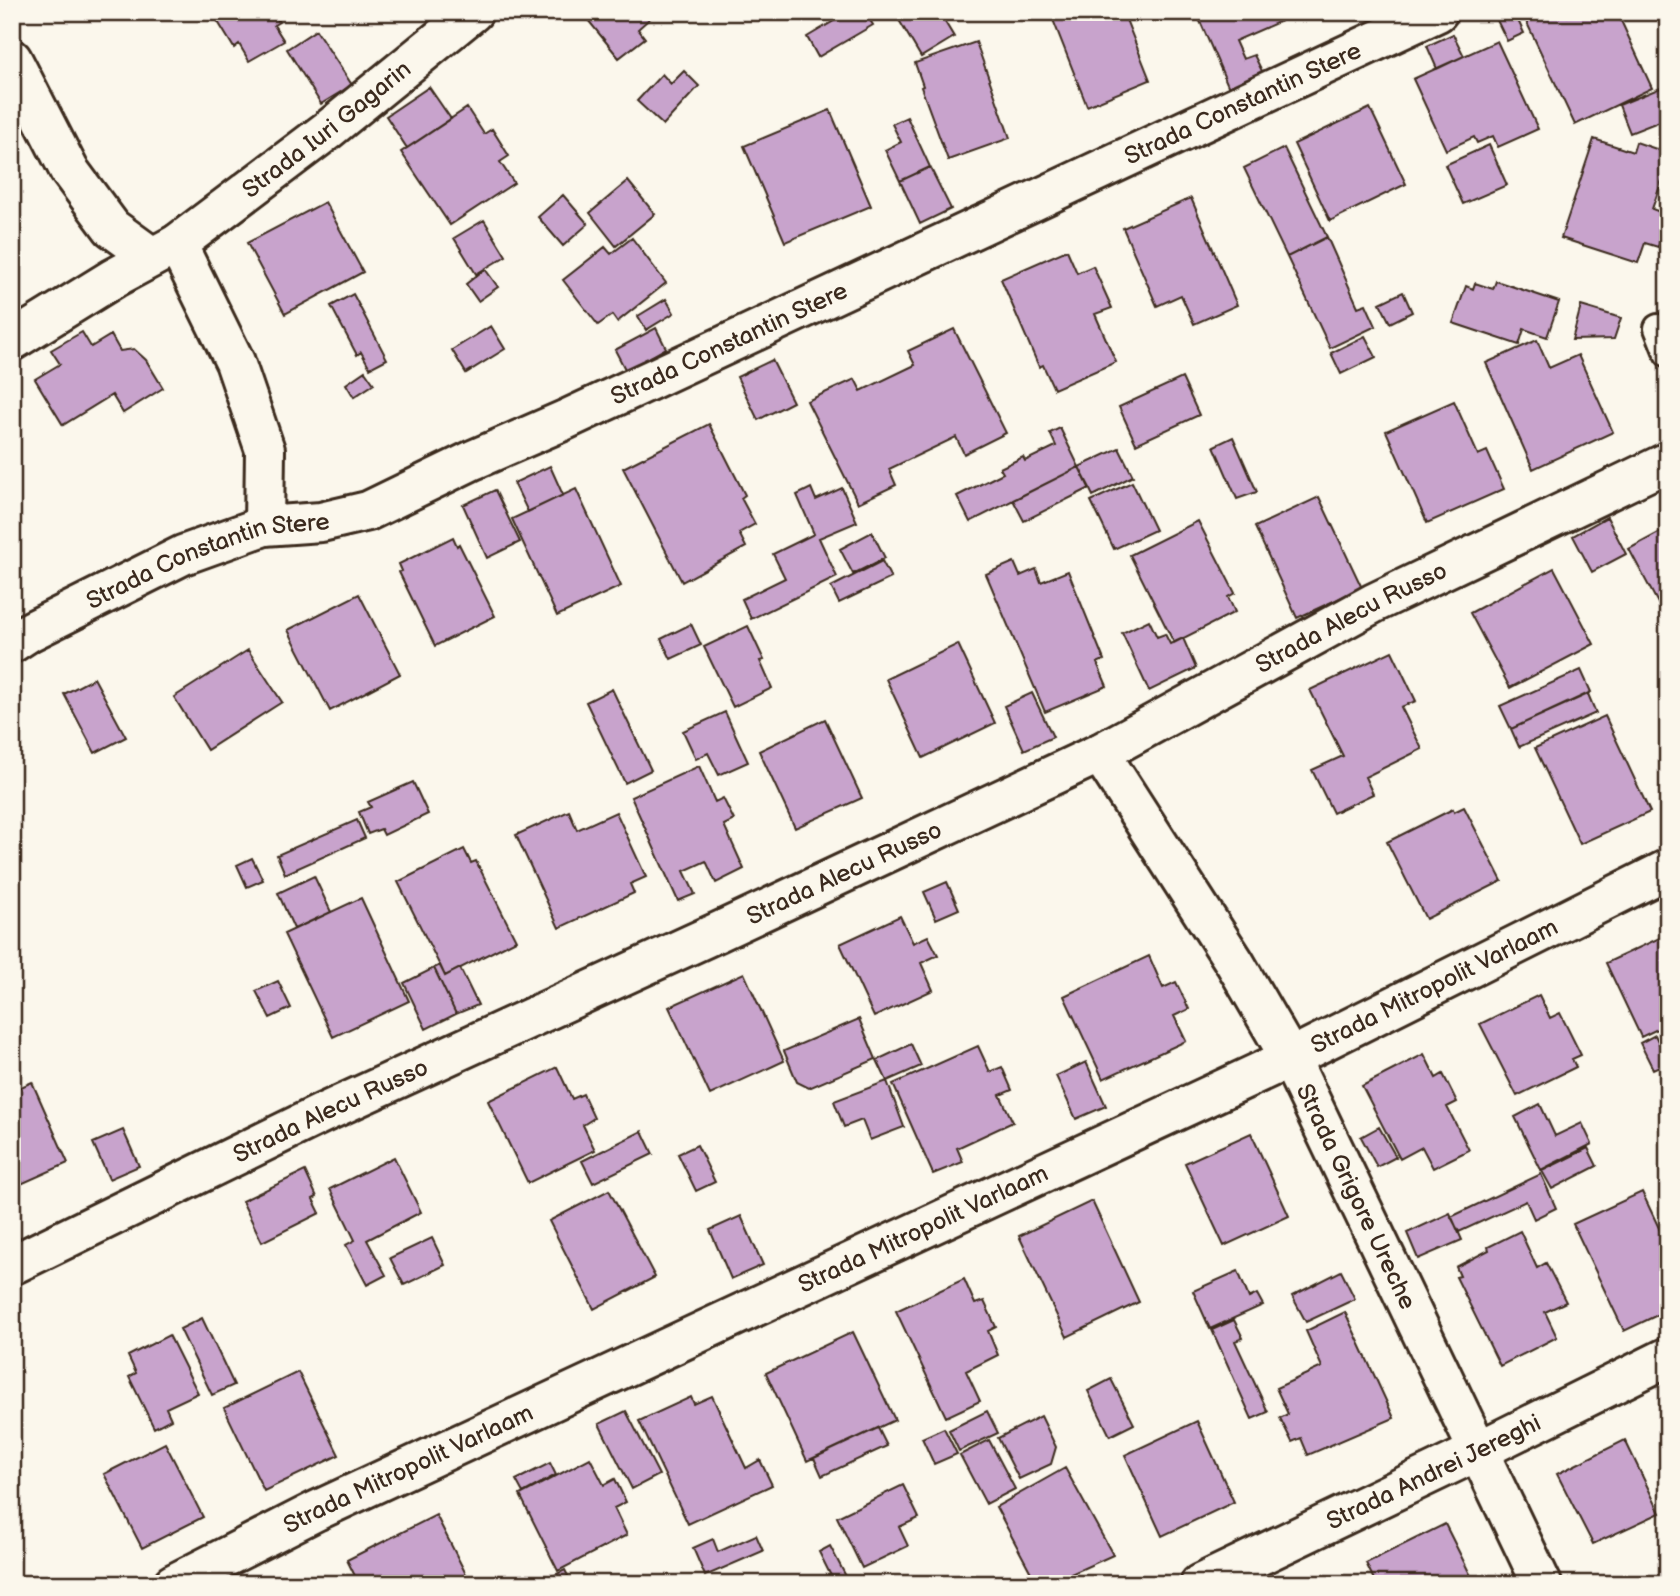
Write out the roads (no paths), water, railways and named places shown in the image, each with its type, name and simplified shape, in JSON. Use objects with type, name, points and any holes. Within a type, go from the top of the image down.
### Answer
[{"type":"street","name":"Strada Iuri Gagarin","points":[[12,341],[114,278],[164,251],[328,130],[473,12]]},
{"type":"street","name":"Strada Constantin Stere","points":[[12,643],[183,555],[264,526],[321,522],[368,511],[472,460],[577,414],[1438,12]]},
{"type":"street","points":[[12,59],[69,170],[112,228],[164,251],[235,362],[265,450],[264,526]]},
{"type":"street","name":"Strada Alecu Russo","points":[[12,1265],[323,1113],[1100,753],[1374,603],[1668,462]]},
{"type":"street","name":"Strada Grigore Ureche","points":[[1100,753],[1235,963],[1290,1058],[1542,1584]]},
{"type":"street","name":"Strada Mitropolit Varlaam","points":[[173,1584],[316,1511],[1290,1058],[1668,869]]},
{"type":"street","name":"Strada Andrei Jereghi","points":[[1200,1584],[1668,1357]]},
{"type":"lane","points":[[1658,328],[1668,354]]}]
